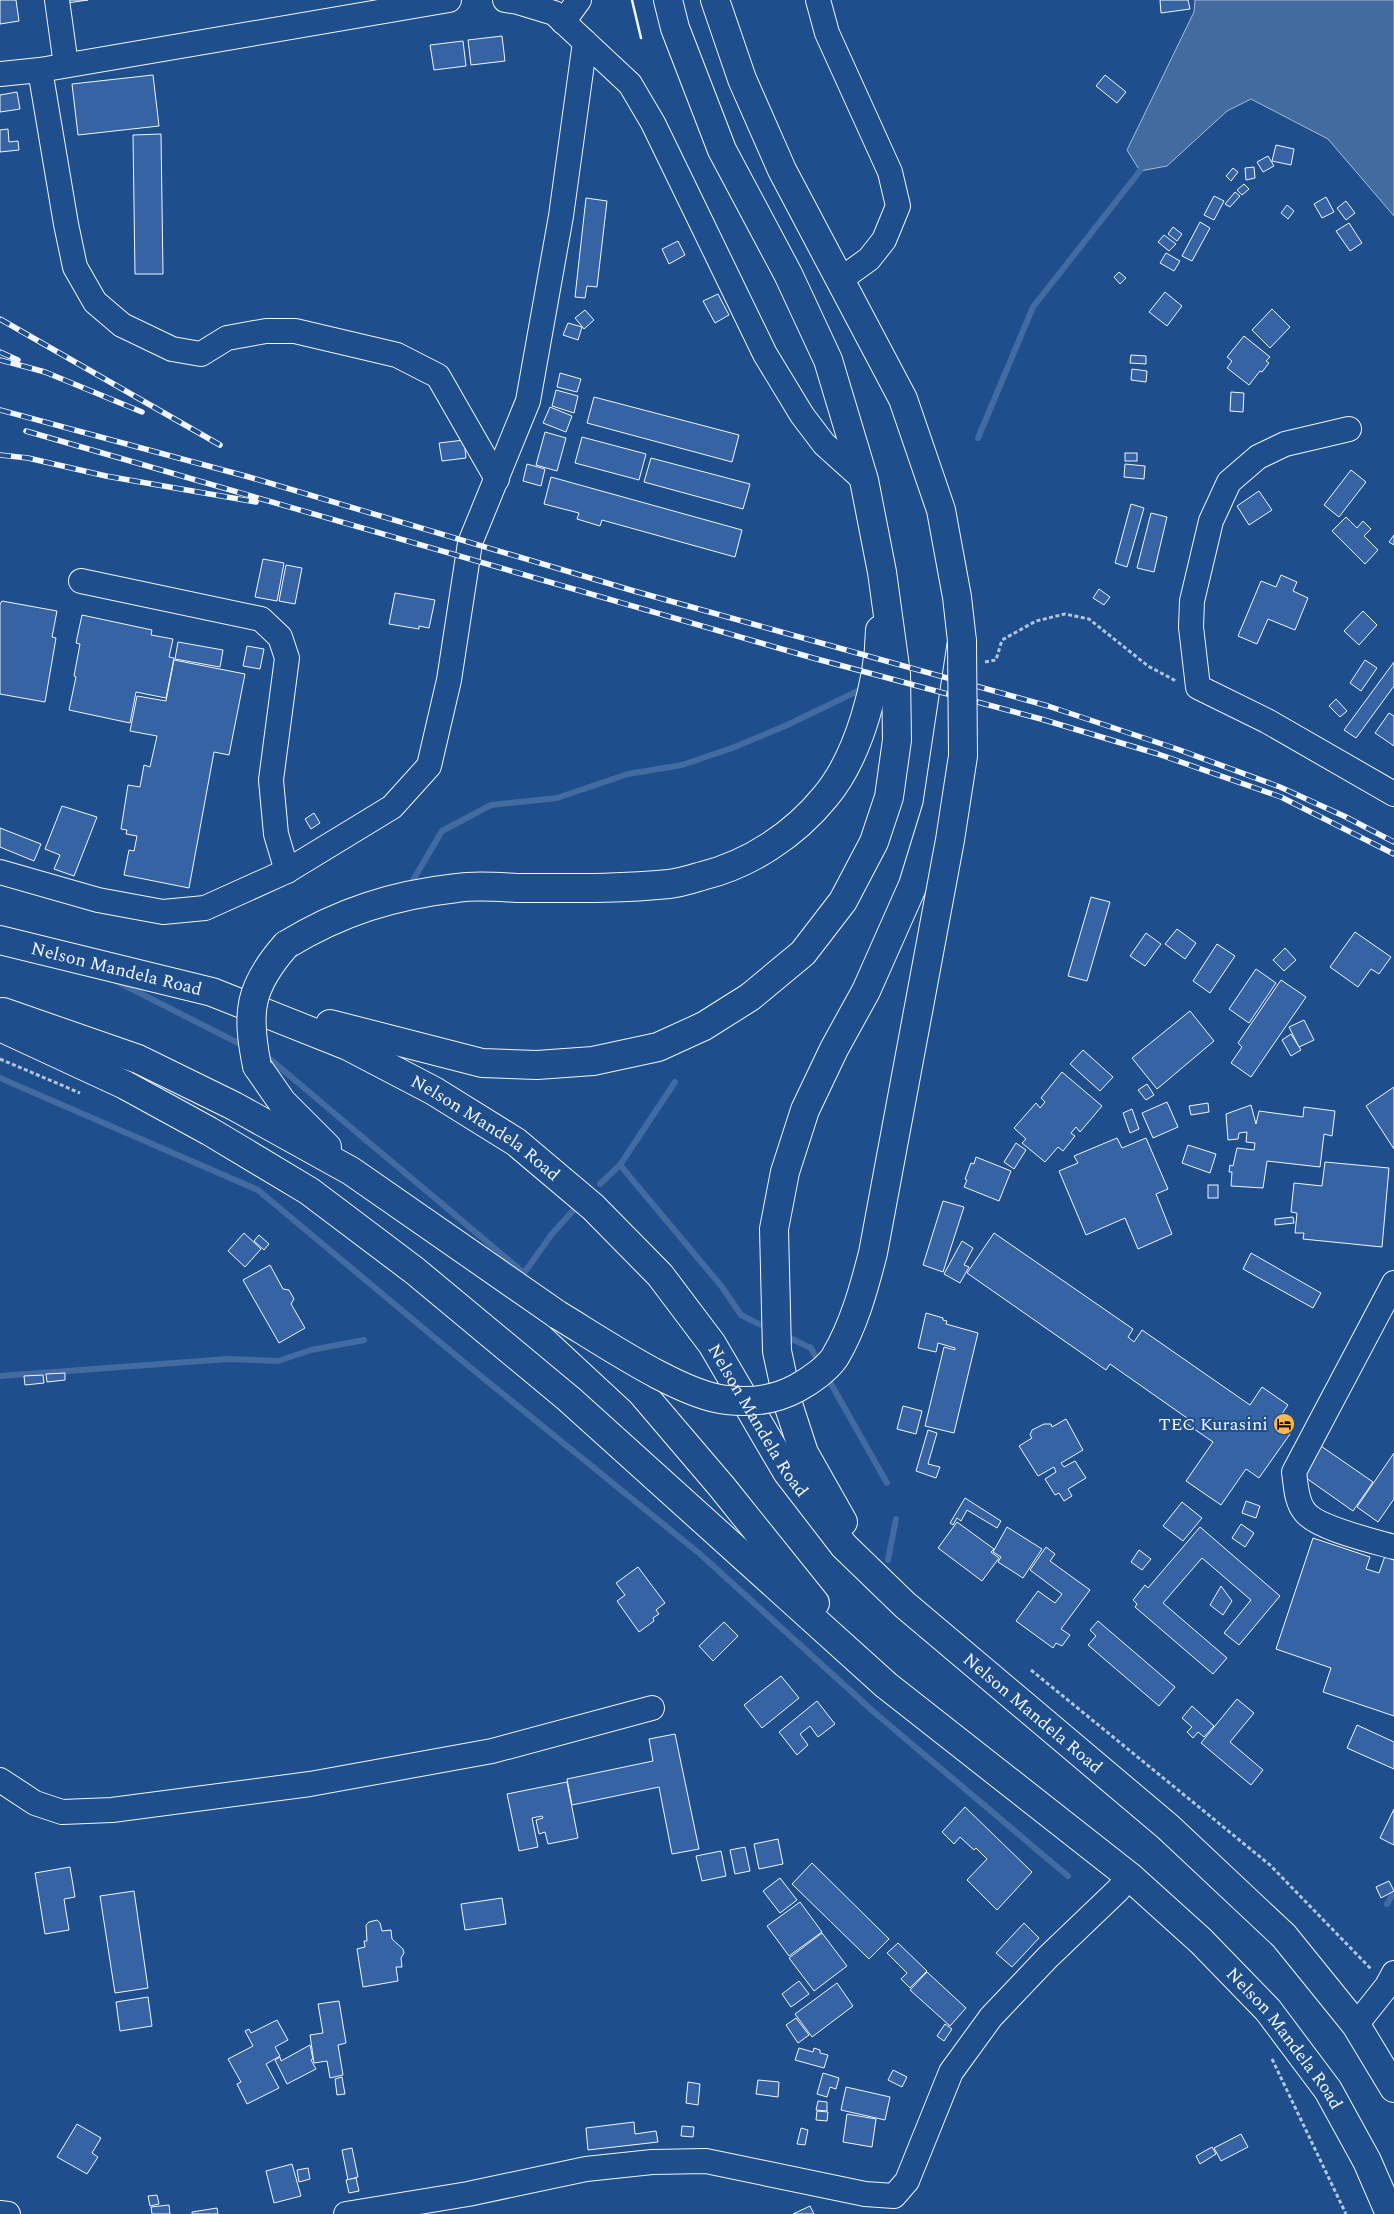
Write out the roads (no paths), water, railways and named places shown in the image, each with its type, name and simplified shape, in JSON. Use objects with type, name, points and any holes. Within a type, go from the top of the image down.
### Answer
[{"type":"main road","points":[[212,992],[418,1048],[482,1062],[537,1065],[593,1061],[658,1047],[704,1026],[750,997],[803,953],[843,901],[874,842],[889,797],[897,740],[896,674],[882,572],[864,480],[828,360],[788,274],[722,150],[675,28],[668,0]]},
{"type":"main road","points":[[0,1011],[138,1060],[234,1106],[351,1171],[558,1315],[659,1374],[689,1389],[725,1400],[759,1401],[789,1392],[808,1382],[834,1358],[861,1296],[873,1253],[950,840],[963,756],[962,641],[957,596],[941,510],[903,399],[782,170],[742,79],[715,0]]},
{"type":"main road","points":[[351,1171],[282,1102],[257,1066],[251,1033],[252,1009],[258,985],[270,963],[286,945],[312,928],[354,910],[405,895],[459,887],[596,888],[671,884],[725,870],[764,851],[796,827],[826,797],[843,769],[859,734],[871,698],[879,645],[882,572]]},
{"type":"main road","points":[[962,641],[937,808],[913,885],[885,952],[834,1049],[805,1110],[785,1172],[774,1229],[776,1351],[789,1408],[804,1453],[840,1518],[884,1571],[996,1682]]},
{"type":"main road","name":"Nelson Mandela Road","points":[[0,940],[212,992],[348,1046],[434,1090],[516,1142],[593,1207],[660,1275],[712,1344],[787,1472],[844,1546],[904,1605],[1168,1827],[1284,1936],[1356,2025],[1394,2088]]},
{"type":"main road","name":"Nelson Mandela Road","points":[[0,1027],[125,1084],[209,1131],[309,1191],[415,1271],[569,1399],[886,1685],[1129,1876],[1201,1941],[1268,2010],[1328,2090],[1367,2161],[1390,2214]]},
{"type":"main road","points":[[558,1315],[641,1392],[722,1487],[806,1592],[886,1685]]},
{"type":"street","points":[[57,0],[66,65]]},
{"type":"street","points":[[0,74],[40,70],[449,0]]},
{"type":"street","points":[[505,0],[554,13],[630,84],[653,123],[765,354],[802,415],[824,444],[864,480]]},
{"type":"street","points":[[563,22],[579,0]]},
{"type":"street","points":[[818,0],[827,32],[890,172],[898,206],[884,240],[869,259],[840,280]]},
{"type":"street","points":[[0,872],[98,900],[163,912],[205,908],[287,871],[392,808],[429,766],[449,680],[470,542],[528,401],[561,216],[584,42]]},
{"type":"street","points":[[40,70],[75,267],[95,302],[122,326],[172,349],[201,354],[227,338],[266,331],[295,331],[397,355],[438,376],[497,479]]},
{"type":"street","points":[[1349,429],[1285,444],[1258,458],[1229,482],[1211,521],[1192,601],[1191,627],[1198,687],[1267,721],[1394,794]]},
{"type":"street","points":[[81,581],[261,619],[280,637],[287,658],[271,780],[276,834],[287,871]]},
{"type":"street","points":[[1394,1283],[1294,1472],[1298,1499],[1305,1513],[1323,1525],[1394,1547]]},
{"type":"street","points":[[0,1780],[35,1803],[62,1812],[112,1810],[310,1784],[492,1751],[652,1708]]},
{"type":"street","points":[[346,2214],[374,2212],[586,2169],[652,2162],[706,2160],[865,2194],[893,2205],[907,2181],[951,2072],[991,2017],[1048,1956],[1118,1890],[1129,1876]]},
{"type":"street","points":[[1356,2025],[1390,1979]]},
{"type":"street","points":[[0,2213],[8,2214]]},
{"type":"water","points":[[1195,0],[1394,0],[1394,216],[1328,139],[1251,99],[1227,111],[1167,166],[1140,171],[1127,150],[1194,12]]},
{"type":"waterway","points":[[978,438],[1033,307],[1140,171]]},
{"type":"waterway","points":[[409,887],[442,831],[491,805],[557,798],[628,774],[682,765],[732,748],[785,726],[862,689]]},
{"type":"waterway","points":[[112,979],[246,1047]]},
{"type":"waterway","points":[[264,1056],[524,1273],[552,1234],[579,1204]]},
{"type":"waterway","points":[[0,1078],[258,1190],[466,1364],[700,1554],[875,1713],[1068,1876]]},
{"type":"waterway","points":[[600,1184],[620,1165],[675,1082]]},
{"type":"waterway","points":[[620,1165],[722,1287],[741,1315],[769,1329]]},
{"type":"waterway","points":[[783,1335],[811,1348],[820,1365]]},
{"type":"waterway","points":[[0,1376],[228,1359],[278,1361],[311,1350],[364,1340]]},
{"type":"waterway","points":[[826,1375],[887,1483]]},
{"type":"waterway","points":[[888,1560],[896,1519]]},
{"type":"waterway","points":[[1387,1904],[1394,1892]]},
{"type":"railway","points":[[0,319],[220,445]]},
{"type":"railway","points":[[0,352],[18,360]]},
{"type":"railway","points":[[0,360],[45,372],[142,412]]},
{"type":"railway","points":[[0,410],[249,477],[634,591],[1048,706],[1177,749],[1280,787],[1346,817],[1394,842]]},
{"type":"railway","points":[[26,431],[813,658],[1041,719],[1158,754],[1281,797],[1394,854]]},
{"type":"railway","points":[[0,455],[28,458],[106,476],[256,502]]},
{"type":"place","name":"TEC Kurasini","points":[[1284,1424]]}]
